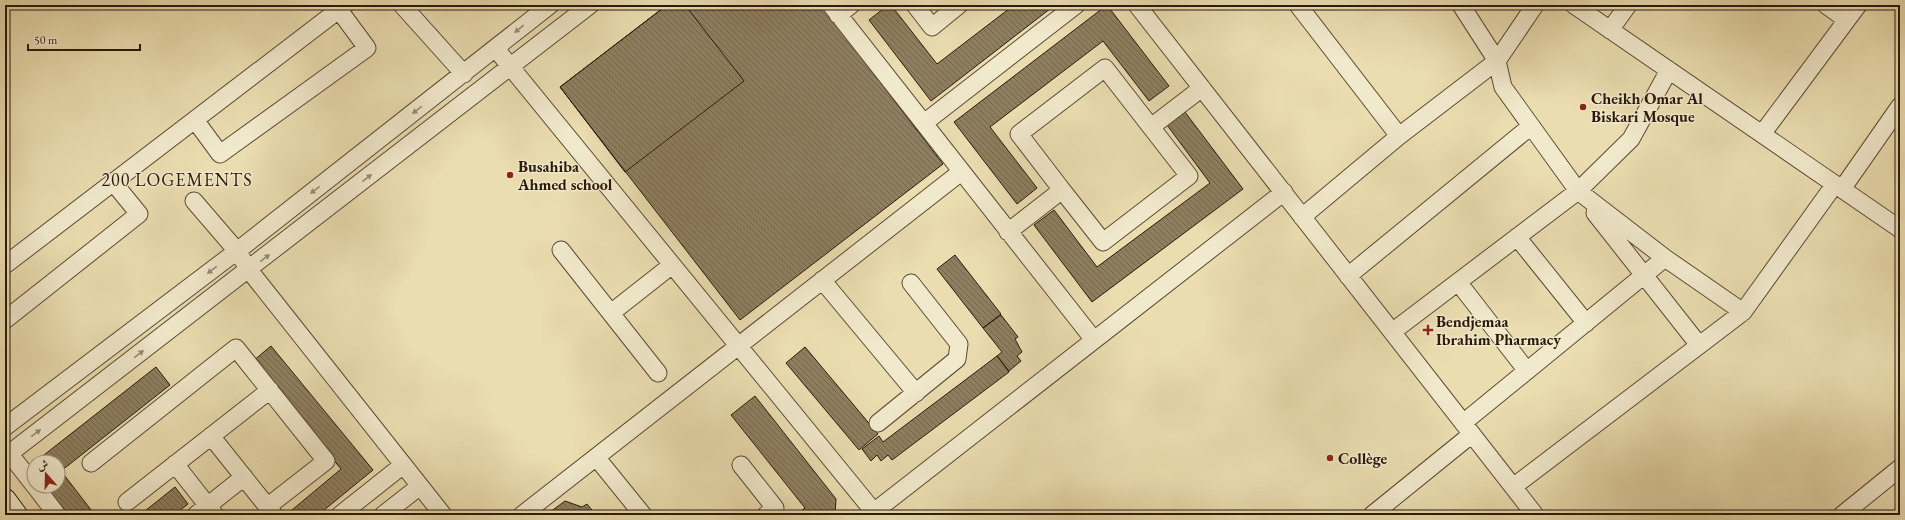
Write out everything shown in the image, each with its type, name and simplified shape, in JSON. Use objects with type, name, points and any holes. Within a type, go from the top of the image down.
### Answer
[{"type":"main road","points":[[5,500],[16,515]]},
{"type":"street","points":[[402,5],[464,74]]},
{"type":"street","points":[[6,423],[237,251],[550,5]]},
{"type":"street","points":[[26,477],[7,455],[249,270],[590,5]]},
{"type":"street","points":[[915,5],[932,26],[959,5]]},
{"type":"street","points":[[924,124],[1076,5]]},
{"type":"street","points":[[1137,5],[1535,515]]},
{"type":"street","points":[[1298,5],[1399,136]]},
{"type":"street","points":[[1461,5],[1497,60],[1503,87],[1578,191],[1645,274],[1699,345]]},
{"type":"street","points":[[1302,217],[1399,136],[1497,60],[1535,5]]},
{"type":"street","points":[[1574,5],[1900,229]]},
{"type":"street","points":[[1610,30],[1628,5]]},
{"type":"street","points":[[1826,5],[1847,20]]},
{"type":"street","points":[[1762,134],[1858,5]]},
{"type":"street","points":[[5,265],[342,7],[367,48],[220,154],[195,120]]},
{"type":"street","points":[[840,8],[924,124],[1094,340]]},
{"type":"street","points":[[496,48],[872,513],[1284,192]]},
{"type":"street","points":[[1104,68],[1189,176],[1103,242],[1062,190],[1019,134],[1104,68]]},
{"type":"street","points":[[1392,332],[1578,191],[1631,139],[1669,70]]},
{"type":"street","points":[[1151,127],[1202,88]]},
{"type":"street","points":[[1513,487],[1743,312],[1900,106]]},
{"type":"street","points":[[1348,276],[1531,126]]},
{"type":"street","points":[[522,515],[961,172]]},
{"type":"street","points":[[5,320],[139,214],[113,182]]},
{"type":"street","points":[[1008,232],[1062,190]]},
{"type":"street","points":[[1578,191],[1665,258],[1743,312]]},
{"type":"street","points":[[194,201],[237,251],[249,270],[443,515]]},
{"type":"street","points":[[1517,237],[1586,323]]},
{"type":"street","points":[[561,250],[658,373]]},
{"type":"street","points":[[1372,515],[1467,429],[1527,371],[1665,258]]},
{"type":"street","points":[[611,313],[672,265]]},
{"type":"street","points":[[822,280],[916,393]]},
{"type":"street","points":[[1458,282],[1527,371]]},
{"type":"street","points":[[878,423],[957,359],[959,344],[911,283]]},
{"type":"street","points":[[91,463],[236,348],[326,461],[270,511],[211,436]]},
{"type":"street","points":[[127,502],[270,390]]},
{"type":"street","points":[[596,457],[643,515]]},
{"type":"street","points":[[175,464],[207,512],[244,477]]},
{"type":"street","points":[[340,515],[403,465]]},
{"type":"street","points":[[741,465],[775,508],[766,515]]},
{"type":"street","points":[[1842,515],[1900,468]]},
{"type":"street","points":[[383,515],[420,486]]},
{"type":"street","points":[[41,494],[58,515]]},
{"type":"building","points":[[667,5],[821,5],[943,164],[740,320],[560,87]]},
{"type":"building","points":[[667,5],[685,5],[744,81],[625,172],[560,87]]},
{"type":"building","points":[[888,5],[891,5],[937,64],[1014,5],[1055,5],[931,101],[869,20]]},
{"type":"building","points":[[1107,5],[1169,86],[1149,101],[1103,41],[990,127],[1037,188],[1017,204],[954,122]]},
{"type":"building","points":[[1185,112],[1243,189],[1092,302],[1034,225],[1054,210],[1097,267],[1210,183],[1167,125]]},
{"type":"building","points":[[955,255],[1001,314],[983,328],[937,269]]},
{"type":"building","points":[[1001,315],[1018,337],[1015,339],[1022,352],[1017,356],[1021,361],[1009,371],[997,356],[1002,352],[983,328]]},
{"type":"building","points":[[271,346],[373,470],[318,515],[286,515],[341,469],[253,361]]},
{"type":"building","points":[[805,347],[878,434],[859,450],[786,363]]},
{"type":"building","points":[[997,356],[1009,372],[892,460],[888,455],[881,461],[877,455],[871,461],[862,449],[879,436],[883,442]]},
{"type":"building","points":[[156,367],[170,385],[66,467],[66,454],[45,454]]},
{"type":"building","points":[[755,396],[836,499],[835,515],[795,515],[805,508],[731,415]]},
{"type":"building","points":[[66,477],[95,515],[66,515],[49,494],[66,494]]},
{"type":"building","points":[[175,487],[188,504],[174,515],[140,515]]},
{"type":"building","points":[[565,501],[582,507],[587,504],[596,515],[546,515]]},
{"type":"place","name":"Cheikh Omar Al Biskari Mosque","points":[[1583,107]]},
{"type":"place","name":"Busahiba Ahmed school","points":[[510,175]]},
{"type":"place","name":"Bendjemaa Ibrahim Pharmacy","points":[[1428,330]]},
{"type":"place","name":"Collège","points":[[1330,458]]},
{"type":"district","name":"200 LOGEMENTS","points":[[177,179]]}]
